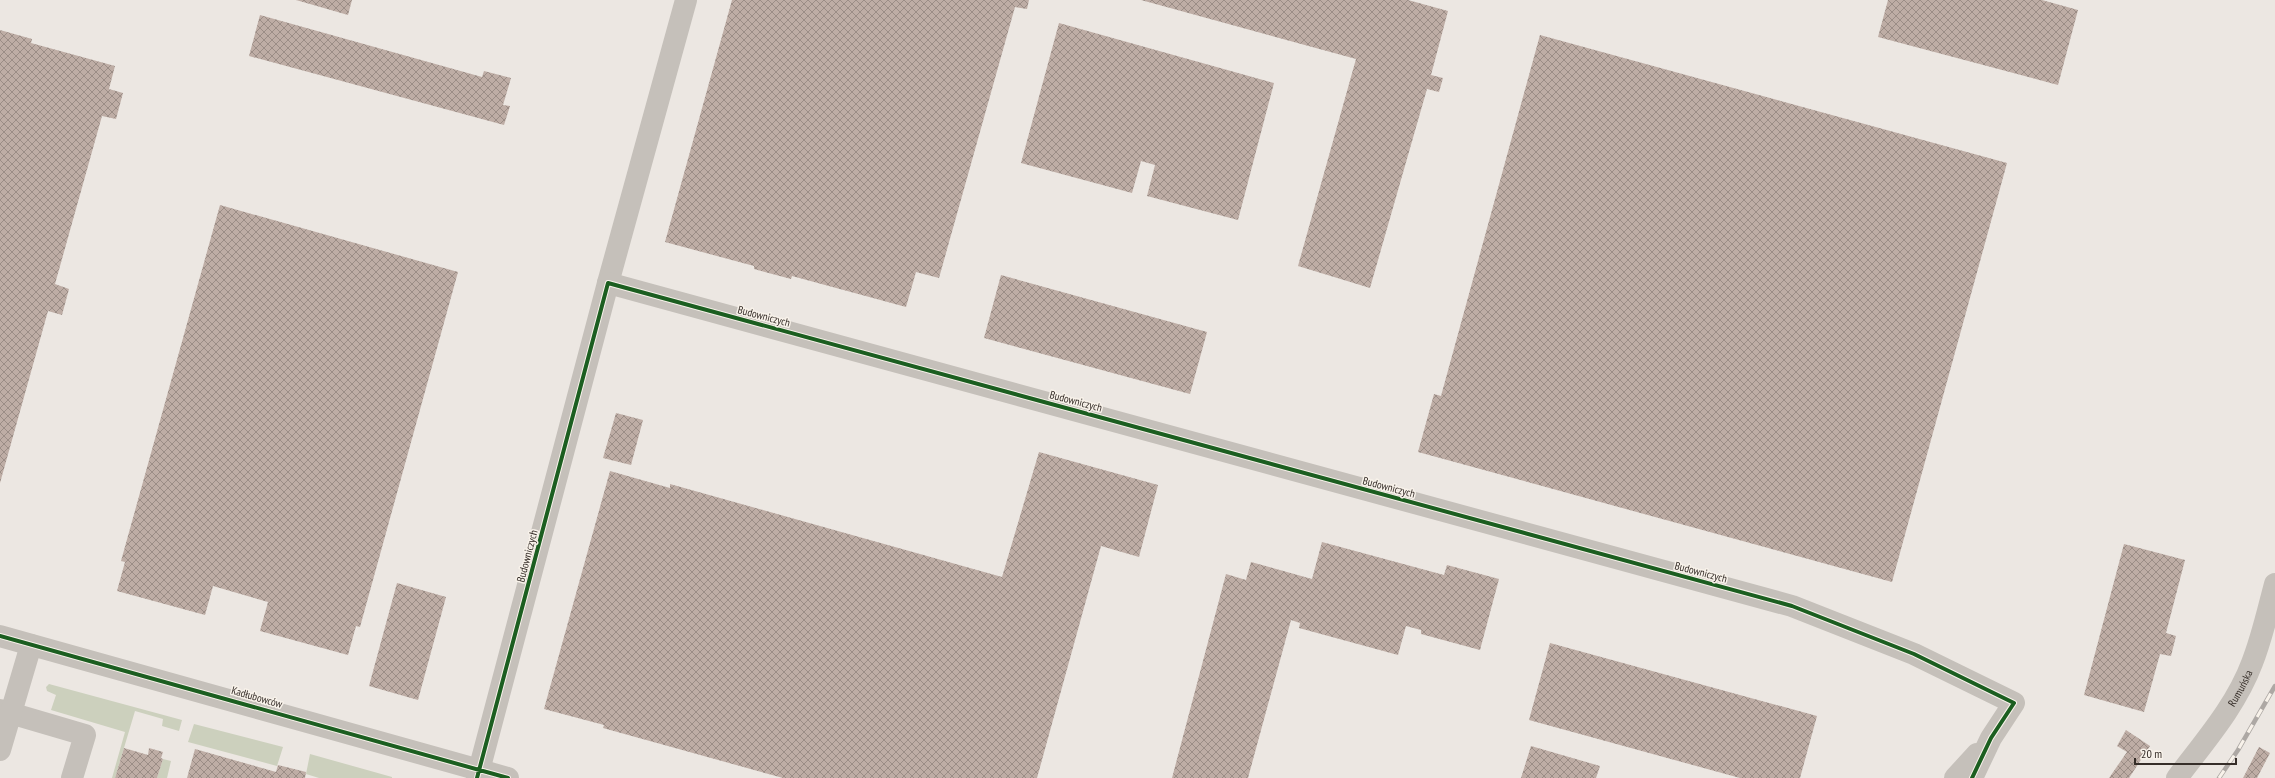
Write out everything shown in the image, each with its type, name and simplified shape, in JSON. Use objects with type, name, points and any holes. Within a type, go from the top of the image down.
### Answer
[{"type":"street","points":[[608,283],[686,0]]},
{"type":"street","name":"Budowniczych","points":[[478,774],[608,283],[1792,606],[1914,654],[2014,703],[1991,738]]},
{"type":"street","name":"Rumuńska","points":[[2177,778],[2235,698],[2252,664],[2275,584]]},
{"type":"street","name":"Kadłubowców","points":[[0,636],[478,774],[508,778]]},
{"type":"street","points":[[0,750],[5,712],[31,645]]},
{"type":"street","points":[[5,712],[85,735],[72,778]]},
{"type":"street","points":[[1955,778],[1991,738]]},
{"type":"street","points":[[1972,778],[1991,738]]},
{"type":"green space","points":[[49,684],[182,720],[179,731],[162,726],[163,719],[135,711],[115,778],[112,778],[125,732],[51,710],[56,695],[47,691],[46,687]]},
{"type":"green space","points":[[194,724],[283,747],[277,766],[188,742]]},
{"type":"green space","points":[[310,754],[392,778],[319,778],[306,774]]},
{"type":"green space","points":[[163,759],[171,761],[167,778],[157,778]]},
{"type":"building","points":[[296,0],[352,0],[348,15]]},
{"type":"building","points":[[732,0],[1029,0],[1027,9],[1015,7],[939,278],[916,272],[906,307],[792,276],[791,279],[754,269],[754,266],[665,242]]},
{"type":"building","points":[[1141,0],[1408,0],[1448,11],[1431,75],[1443,78],[1439,92],[1427,89],[1370,288],[1298,266],[1356,59]]},
{"type":"building","points":[[1888,0],[2042,0],[2078,10],[2058,85],[1878,37]]},
{"type":"building","points":[[260,15],[482,77],[484,71],[511,78],[503,105],[510,106],[504,125],[249,56]]},
{"type":"building","points":[[1059,23],[1274,83],[1238,220],[1147,196],[1155,165],[1141,161],[1132,193],[1021,163]]},
{"type":"building","points":[[0,30],[32,39],[31,43],[115,66],[109,89],[123,93],[116,119],[102,116],[55,284],[69,289],[62,315],[48,311],[0,483]]},
{"type":"building","points":[[1540,35],[2007,163],[1892,582],[1418,452],[1434,394],[1441,396]]},
{"type":"building","points":[[220,205],[458,272],[360,627],[356,626],[348,655],[260,631],[268,602],[213,586],[205,615],[117,591],[125,562],[121,561]]},
{"type":"building","points":[[1001,275],[1207,332],[1190,394],[984,338]]},
{"type":"building","points":[[616,413],[643,420],[631,465],[603,458]]},
{"type":"building","points":[[1039,452],[1158,485],[1139,557],[1101,546],[1037,778],[783,778],[603,728],[604,725],[544,709],[610,471],[670,488],[670,484],[1002,577]]},
{"type":"building","points":[[1322,542],[1444,575],[1447,565],[1499,579],[1480,650],[1421,634],[1421,630],[1406,626],[1398,655],[1299,628],[1300,623],[1291,620],[1248,778],[1172,778],[1226,574],[1246,580],[1251,562],[1312,579]]},
{"type":"building","points":[[2124,544],[2185,560],[2166,633],[2176,636],[2171,656],[2160,654],[2144,712],[2084,695]]},
{"type":"building","points":[[397,583],[446,597],[418,700],[369,686]]},
{"type":"building","points":[[1550,643],[1817,716],[1800,778],[1740,778],[1529,720]]},
{"type":"building","points":[[2126,730],[2150,746],[2129,778],[2109,778],[2127,752],[2117,746]]},
{"type":"building","points":[[1531,746],[1600,766],[1596,778],[1521,778]]},
{"type":"building","points":[[2259,747],[2270,753],[2257,778],[2243,778]]},
{"type":"building","points":[[124,748],[148,755],[149,748],[163,752],[161,758],[163,759],[157,778],[115,778]]},
{"type":"building","points":[[195,749],[276,772],[278,765],[306,772],[305,778],[187,778]]},
{"type":"railway","points":[[2219,778],[2238,750],[2275,686]]},
{"type":"cycle path","points":[[477,778],[608,283],[1792,606],[1914,654],[2014,703],[1991,738],[1972,778]]},
{"type":"cycle path","points":[[0,636],[508,778]]}]
